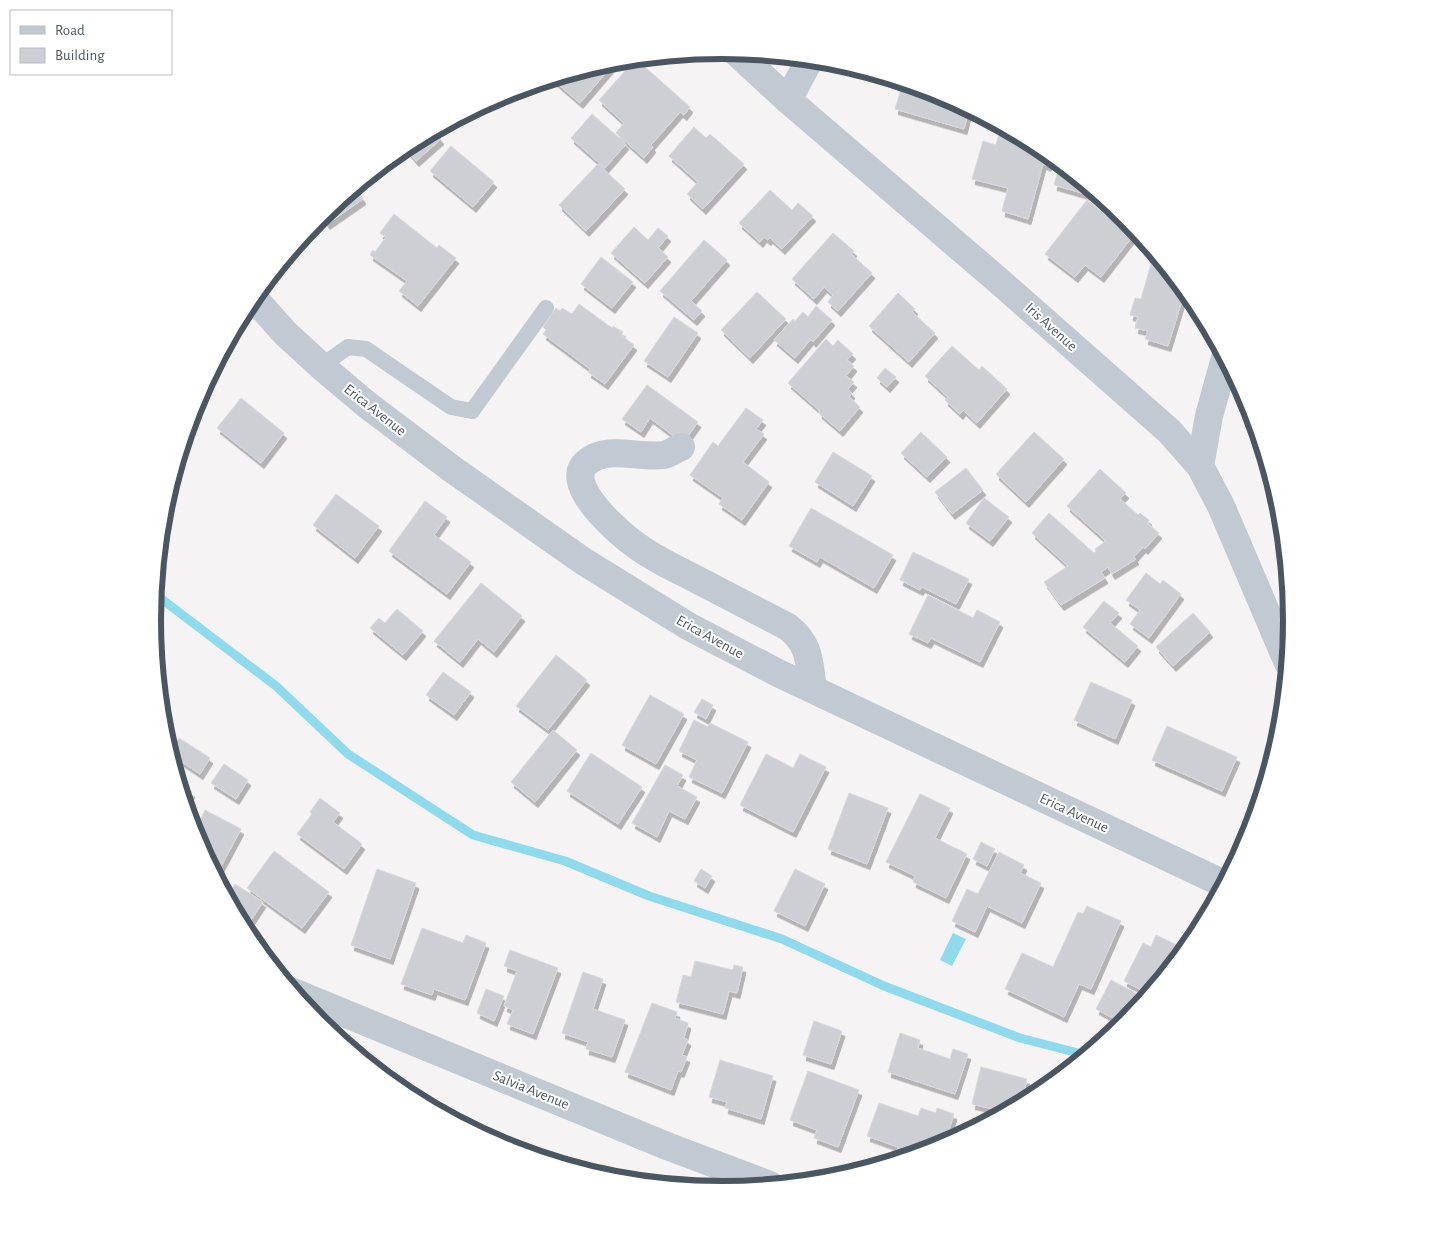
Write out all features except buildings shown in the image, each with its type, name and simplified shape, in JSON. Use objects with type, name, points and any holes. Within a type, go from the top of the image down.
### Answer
[{"type":"street","name":"Iris Avenue","points":[[744,60],[788,100],[1000,282],[1169,431],[1200,466],[1236,538],[1282,649]]},
{"type":"street","points":[[788,100],[806,66]]},
{"type":"street","name":"Erica Avenue","points":[[259,303],[285,333],[321,366],[366,404],[452,469],[583,561],[688,626],[813,690],[1218,881]]},
{"type":"street","points":[[1200,466],[1209,416],[1222,367]]},
{"type":"street","points":[[681,447],[666,454],[650,456],[616,453],[601,455],[586,463],[581,470],[583,488],[590,501],[637,546],[788,627],[799,636],[807,655],[813,690]]},
{"type":"street","name":"Salvia Avenue","points":[[307,998],[667,1146],[757,1180]]},
{"type":"lane","points":[[321,366],[348,347],[366,349],[451,408],[472,411],[546,308]]},
{"type":"water","points":[[953,933],[966,939],[952,966],[940,960]]},
{"type":"waterway","points":[[162,599],[276,686],[348,754],[473,835],[565,861],[649,896],[782,939],[884,986],[1020,1038],[1079,1053]]}]
